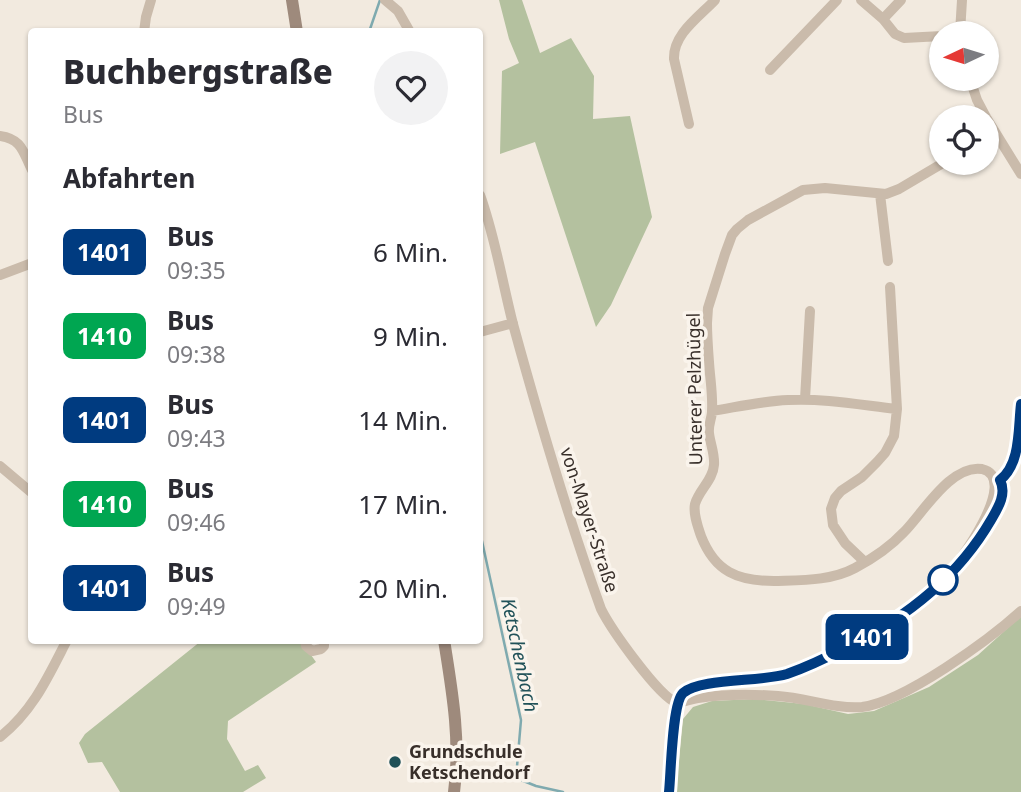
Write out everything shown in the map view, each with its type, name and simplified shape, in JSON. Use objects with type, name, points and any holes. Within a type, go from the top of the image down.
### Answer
[{"type":"street","points":[[145,28],[151,0]]},
{"type":"street","points":[[292,0],[296,28]]},
{"type":"street","points":[[689,124],[673,50],[678,38],[715,0]]},
{"type":"street","points":[[770,71],[836,0]]},
{"type":"street","points":[[861,0],[883,19],[895,34],[904,38],[929,37]]},
{"type":"street","points":[[883,19],[901,0]]},
{"type":"street","points":[[961,21],[962,0]]},
{"type":"street","points":[[387,2],[398,11],[408,28]]},
{"type":"street","points":[[0,136],[11,137],[18,142],[28,162]]},
{"type":"street","points":[[999,144],[1021,174]]},
{"type":"street","name":"Unterer Pelzhügel","points":[[929,171],[898,189],[880,194],[825,188],[803,190],[748,220],[732,235],[708,309],[712,411],[709,430],[714,454],[713,471],[696,500],[695,510],[702,539],[721,567],[741,578],[758,581],[799,580],[836,575],[866,562],[902,534],[954,477],[962,472],[976,468],[991,472],[1000,480]]},
{"type":"street","points":[[880,194],[888,261]]},
{"type":"street","name":"von-Mayer-Straße","points":[[483,203],[542,425],[601,609],[621,641],[666,696],[677,702]]},
{"type":"street","points":[[0,275],[28,264]]},
{"type":"street","points":[[866,562],[845,543],[833,525],[831,509],[841,491],[862,477],[885,453],[894,436],[897,409],[890,286]]},
{"type":"street","points":[[805,400],[810,311]]},
{"type":"street","points":[[483,331],[513,323]]},
{"type":"street","points":[[712,411],[770,401],[805,400],[897,409]]},
{"type":"street","points":[[669,792],[677,702],[683,693],[700,685],[783,675],[801,669],[887,626],[932,592],[967,553],[999,504],[1003,491],[1000,480],[1010,469],[1016,447],[1021,404]]},
{"type":"street","points":[[0,466],[28,490]]},
{"type":"street","points":[[677,702],[725,695],[755,695],[780,696],[838,707],[873,705],[911,688],[945,668],[1021,611]]},
{"type":"street","points":[[0,737],[16,724],[36,698],[65,644]]},
{"type":"street","points":[[306,644],[312,651],[321,649],[324,644]]},
{"type":"street","points":[[445,644],[456,724],[454,792]]},
{"type":"green space","points":[[499,0],[522,0],[540,53],[571,38],[594,76],[593,119],[630,116],[652,217],[611,305],[596,327],[535,142],[500,154],[502,71],[519,63],[509,39]]},
{"type":"green space","points":[[1021,616],[1021,792],[676,792],[683,719],[693,707],[712,701],[755,699],[804,704],[848,714],[874,711],[929,687],[978,655]]},
{"type":"green space","points":[[197,644],[303,644],[316,662],[228,721],[227,739],[245,771],[258,765],[266,778],[243,792],[120,792],[102,762],[88,763],[79,743],[85,734]]},
{"type":"waterway","name":"Ketschenbach","points":[[370,28],[380,0]]},
{"type":"waterway","name":"Ketschenbach","points":[[483,546],[521,720],[516,778],[563,792]]},
{"type":"bus line","name":"1401","points":[[669,792],[676,711],[679,697],[688,689],[700,685],[783,675],[801,669],[887,626],[932,592],[945,578],[987,526],[999,504],[1003,491],[1000,480],[1010,469],[1016,447],[1021,404]]},
{"type":"place","name":"Grundschule Ketschendorf","points":[[395,762]]}]
